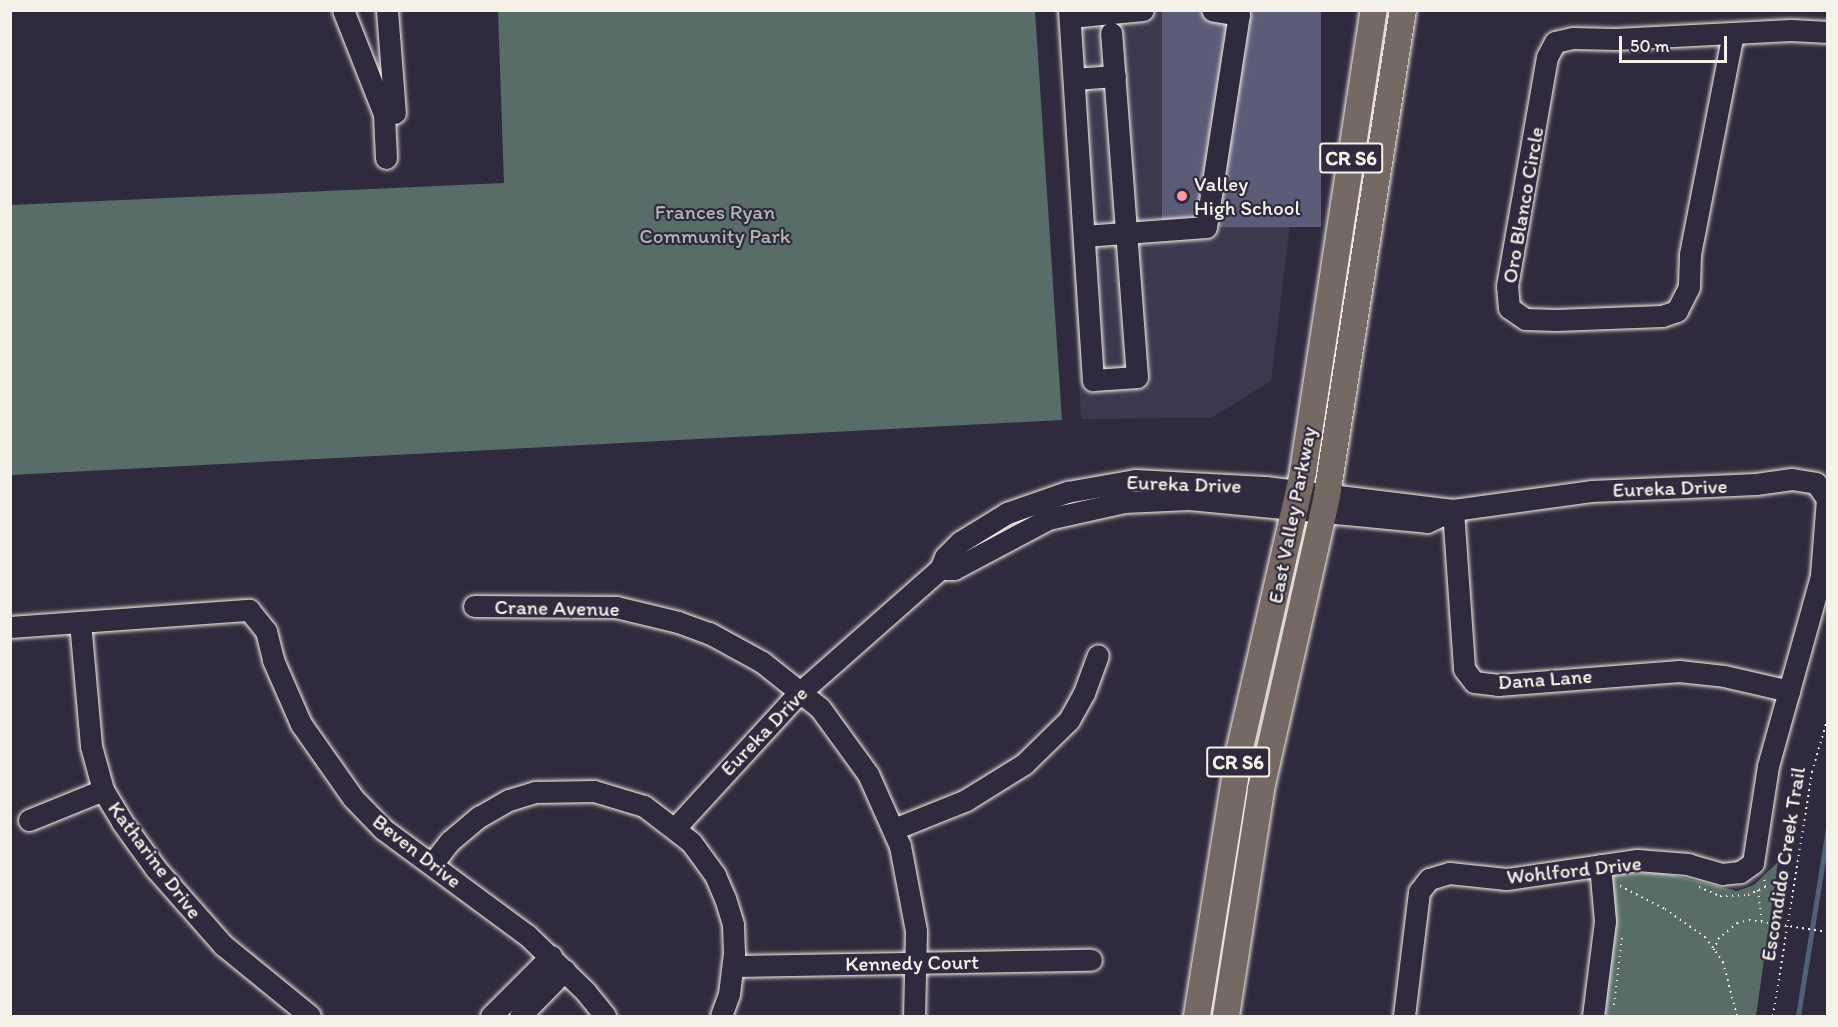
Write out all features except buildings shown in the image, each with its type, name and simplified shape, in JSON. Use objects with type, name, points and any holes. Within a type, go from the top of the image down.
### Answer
[{"type":"main road","name":"East Valley Parkway","points":[[1197,1017],[1240,748],[1297,501],[1374,10]]},
{"type":"main road","name":"East Valley Parkway","points":[[1226,1017],[1261,789],[1325,505],[1403,10]]},
{"type":"street","points":[[343,10],[390,113]]},
{"type":"street","points":[[386,158],[390,113],[387,10]]},
{"type":"street","points":[[1112,33],[1137,377],[1093,380],[1069,14],[1143,10]]},
{"type":"street","points":[[1084,236],[1206,227],[1239,15],[1212,10]]},
{"type":"street","name":"Oro Blanco Circle","points":[[1734,33],[1690,255],[1689,287],[1677,311],[1662,316],[1556,320],[1526,319],[1509,308],[1507,286],[1547,57],[1555,42],[1573,38],[1734,33],[1827,32]]},
{"type":"street","points":[[1074,79],[1115,76]]},
{"type":"street","name":"Eureka Drive","points":[[676,827],[801,691],[940,569],[954,569],[999,542],[1048,519],[1102,505],[1188,499],[1297,501],[1427,522],[1453,510],[1590,491],[1756,484],[1792,479],[1816,483]]},
{"type":"street","name":"Wohlford Drive","points":[[1404,1017],[1419,892],[1429,879],[1449,873],[1506,879],[1637,860],[1688,864],[1722,874],[1740,872],[1753,863],[1768,766],[1821,576],[1827,499],[1816,483]]},
{"type":"street","name":"Dana Lane","points":[[1453,510],[1464,669],[1474,681],[1498,685],[1679,671],[1724,676],[1789,691]]},
{"type":"street","name":"Crane Avenue","points":[[474,606],[574,605],[647,613],[709,633],[762,662],[801,691],[841,733],[862,765],[894,829],[913,901],[917,963],[914,1017]]},
{"type":"street","name":"Beven Drive","points":[[10,627],[249,610],[266,631],[284,688],[325,763],[383,829],[432,864],[558,963],[605,1017]]},
{"type":"street","name":"Katharine Drive","points":[[80,622],[90,746],[103,790],[129,831],[192,911],[223,945],[309,1017]]},
{"type":"street","points":[[894,829],[966,800],[1024,764],[1069,720],[1084,693],[1098,655]]},
{"type":"street","points":[[432,864],[450,841],[479,817],[509,800],[537,792],[573,789],[621,796],[676,827],[704,857],[725,898],[733,925],[734,966],[721,1017]]},
{"type":"street","points":[[29,820],[103,790]]},
{"type":"street","points":[[1593,1017],[1605,921],[1600,865]]},
{"type":"street","name":"Kennedy Court","points":[[734,966],[1091,960]]},
{"type":"street","points":[[491,1017],[558,963]]},
{"type":"street","points":[[520,1017],[558,963]]},
{"type":"path","name":"Escondido Creek Trail","points":[[1773,1017],[1812,772],[1827,717]]},
{"type":"path","points":[[1600,865],[1621,887],[1665,909],[1705,937],[1727,973],[1737,1017]]},
{"type":"path","points":[[1758,890],[1762,923]]},
{"type":"path","points":[[1714,950],[1718,939],[1737,923],[1762,923],[1827,932]]},
{"type":"shaded area","name":"Valley High School","points":[[1061,11],[1316,11],[1271,381],[1211,418],[1081,419]]},
{"type":"green space","name":"Frances Ryan Community Park","points":[[1035,11],[1062,420],[11,475],[11,205],[504,183],[498,12]]},
{"type":"green space","points":[[1778,862],[1756,1016],[1606,1016],[1610,878],[1619,874],[1660,872],[1737,891],[1754,885]]},
{"type":"waterway","points":[[1798,1016],[1828,829]]},
{"type":"place","name":"Valley High School","points":[[1182,196]]}]
